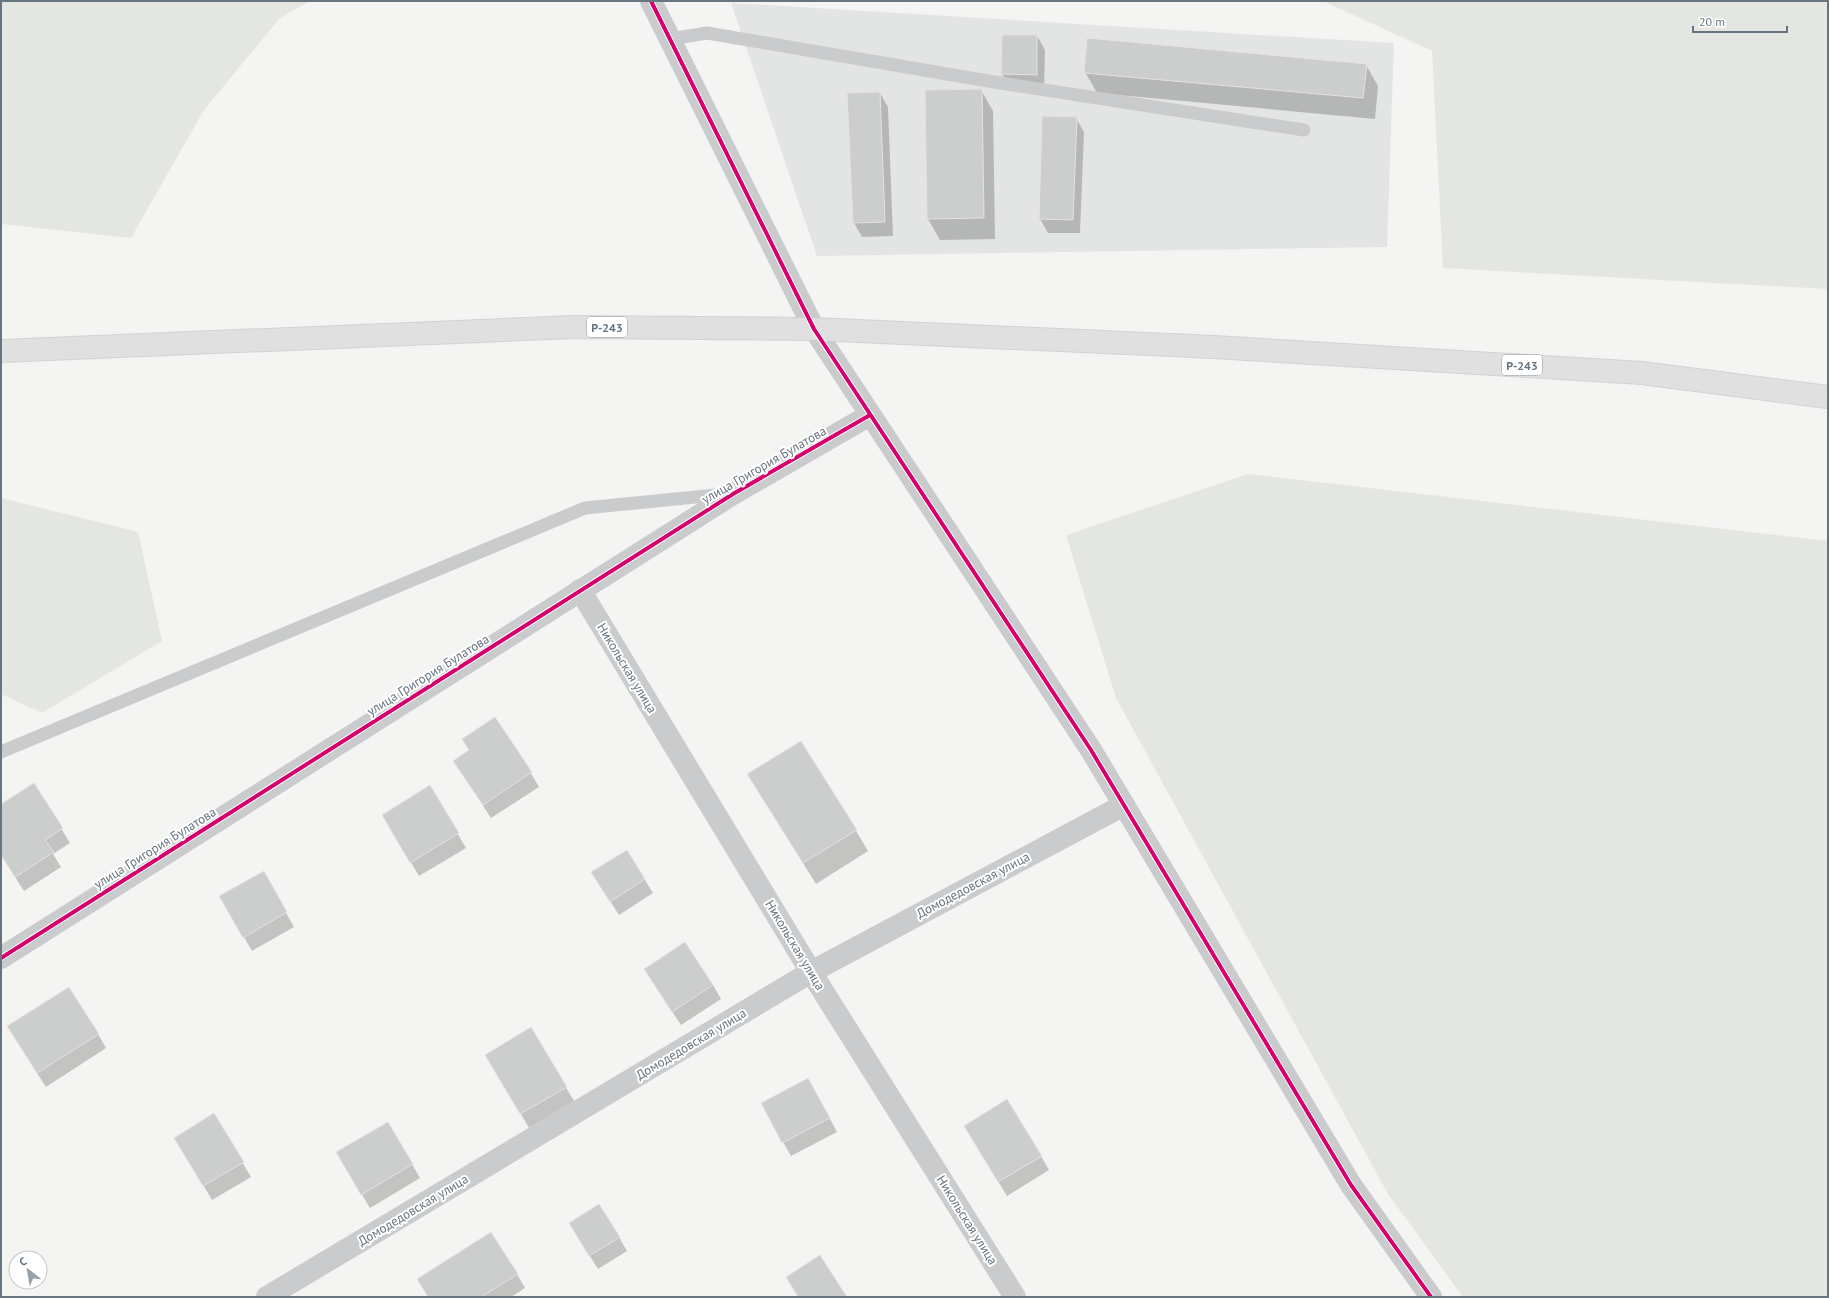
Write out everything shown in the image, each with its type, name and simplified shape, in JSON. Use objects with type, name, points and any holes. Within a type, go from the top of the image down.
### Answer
[{"type":"highway","name":"Р-243","points":[[1,351],[574,327],[814,329],[1214,347],[1642,373],[1828,397]]},
{"type":"street","points":[[651,1],[814,329],[1091,750],[1351,1184],[1431,1297]]},
{"type":"street","name":"улица Григория Булатова","points":[[1,958],[733,494],[870,415]]},
{"type":"street","name":"Никольская улица","points":[[580,590],[811,972],[1015,1297]]},
{"type":"street","name":"Домодедовская улица","points":[[266,1297],[811,972],[1124,805]]},
{"type":"lane","points":[[670,39],[707,33],[1000,83],[1304,130]]},
{"type":"lane","points":[[1,752],[586,508],[733,494]]},
{"type":"shaded area","points":[[1,1],[310,1],[280,18],[204,110],[131,238],[1,224]]},
{"type":"shaded area","points":[[1323,1],[1828,1],[1828,289],[1443,268],[1432,51]]},
{"type":"shaded area","points":[[731,3],[1394,43],[1387,247],[817,256]]},
{"type":"shaded area","points":[[1248,474],[1828,541],[1828,1297],[1463,1297],[1388,1194],[1116,698],[1066,535]]},
{"type":"shaded area","points":[[1,498],[138,532],[162,641],[42,713],[1,694]]},
{"type":"building","points":[[1002,35],[1037,35],[1037,75],[1001,74]]},
{"type":"building","points":[[1087,38],[1367,64],[1363,98],[1084,73]]},
{"type":"building","points":[[982,89],[984,218],[927,219],[925,90]]},
{"type":"building","points":[[880,92],[885,222],[853,223],[847,93]]},
{"type":"building","points":[[1042,116],[1077,117],[1073,220],[1039,219]]},
{"type":"building","points":[[495,717],[532,772],[483,805],[453,761],[469,750],[462,739]]},
{"type":"building","points":[[801,741],[857,830],[803,863],[747,774]]},
{"type":"building","points":[[34,783],[63,828],[45,840],[54,852],[15,877],[1,855],[1,804]]},
{"type":"building","points":[[430,785],[459,833],[410,863],[382,815]]},
{"type":"building","points":[[627,850],[645,879],[610,902],[591,872]]},
{"type":"building","points":[[264,871],[287,912],[243,938],[219,896]]},
{"type":"building","points":[[685,942],[713,985],[672,1012],[644,969]]},
{"type":"building","points":[[69,987],[99,1034],[37,1073],[7,1026]]},
{"type":"building","points":[[531,1027],[567,1087],[520,1114],[485,1055]]},
{"type":"building","points":[[808,1078],[830,1118],[782,1143],[761,1103]]},
{"type":"building","points":[[1007,1099],[1042,1156],[998,1182],[964,1126]]},
{"type":"building","points":[[214,1113],[244,1162],[203,1186],[174,1138]]},
{"type":"building","points":[[388,1122],[413,1164],[361,1195],[336,1152]]},
{"type":"building","points":[[599,1204],[620,1237],[589,1256],[569,1223]]},
{"type":"building","points":[[491,1232],[518,1274],[481,1297],[428,1297],[417,1279]]},
{"type":"building","points":[[820,1255],[847,1297],[798,1297],[786,1277]]},
{"type":"cycle path","points":[[651,1],[814,329],[1091,750],[1351,1185],[1431,1297]]},
{"type":"cycle path","points":[[1,958],[733,494],[870,415]]}]
